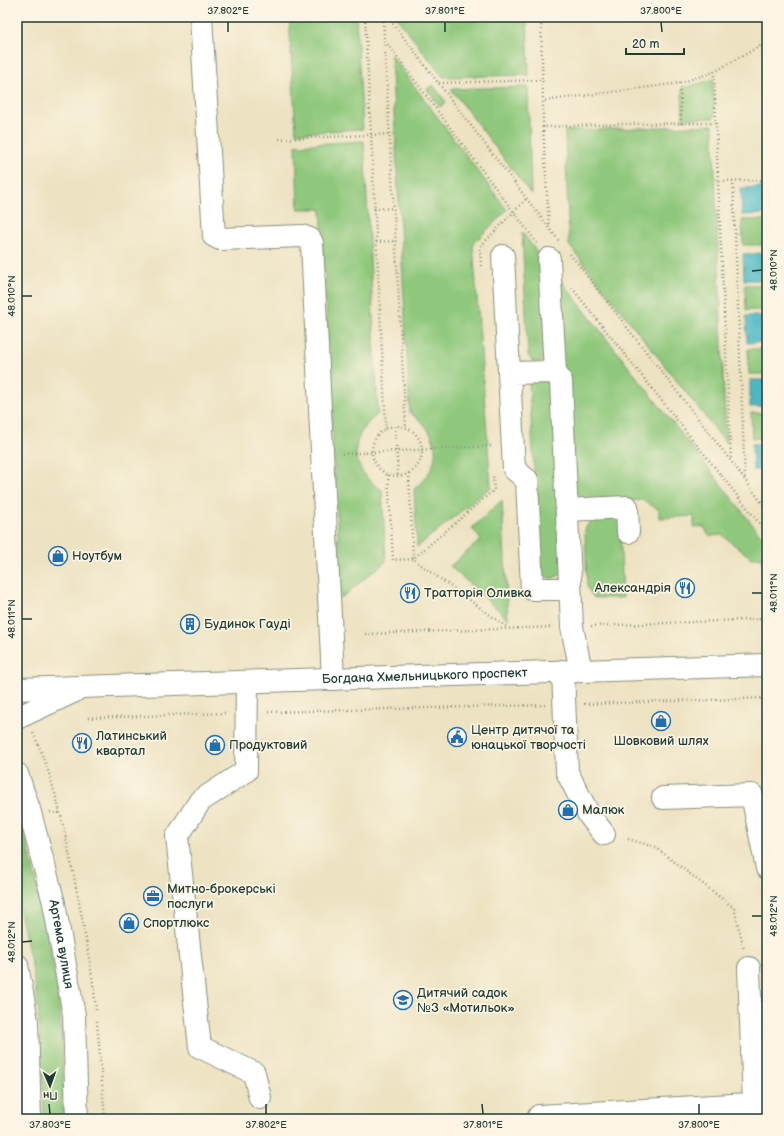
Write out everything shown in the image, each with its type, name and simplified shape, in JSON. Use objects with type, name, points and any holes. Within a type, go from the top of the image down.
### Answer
[{"type":"main road","points":[[201,17],[214,236],[220,239],[302,236],[310,239],[312,244],[333,679]]},
{"type":"main road","points":[[561,253],[555,372],[560,381],[572,626],[572,671],[564,704],[567,772],[589,815],[604,834]]},
{"type":"main road","points":[[503,256],[514,469],[526,480],[532,589],[570,589]]},
{"type":"main road","points":[[509,373],[555,372]]},
{"type":"main road","points":[[566,510],[627,507],[628,532]]},
{"type":"main road","name":"Богдана Хмельницького проспект","points":[[17,689],[767,665]]},
{"type":"main road","points":[[247,682],[246,771],[200,800],[177,837],[200,1047],[254,1073],[260,1098]]},
{"type":"main road","name":"Богдана Хмельницького проспект","points":[[17,718],[83,687]]},
{"type":"main road","name":"Артема вулиця","points":[[18,781],[54,903],[74,1015],[77,1119]]},
{"type":"main road","points":[[663,798],[752,795],[767,868]]},
{"type":"main road","points":[[17,965],[27,1021],[30,1119]]},
{"type":"main road","points":[[539,1116],[733,1112],[761,1104],[749,970]]},
{"type":"path","points":[[365,17],[386,429]]},
{"type":"path","points":[[383,17],[406,428]]},
{"type":"path","points":[[388,17],[549,228],[561,253]]},
{"type":"path","points":[[540,17],[543,127],[549,228]]},
{"type":"path","points":[[385,40],[514,212],[561,253],[731,461],[767,510]]},
{"type":"path","points":[[543,101],[680,82],[714,72],[767,42]]},
{"type":"path","points":[[714,72],[731,461]]},
{"type":"path","points":[[439,83],[542,80]]},
{"type":"path","points":[[680,82],[682,124]]},
{"type":"path","points":[[543,127],[621,124],[717,123]]},
{"type":"path","points":[[279,139],[390,134]]},
{"type":"path","points":[[718,181],[767,180]]},
{"type":"path","points":[[733,181],[746,481]]},
{"type":"path","points":[[481,271],[480,247],[527,198]]},
{"type":"path","points":[[374,209],[394,208]]},
{"type":"path","points":[[376,242],[396,241]]},
{"type":"path","points":[[568,284],[767,533]]},
{"type":"path","points":[[395,426],[398,476]]},
{"type":"path","points":[[395,426],[406,428],[414,433],[419,440],[422,450],[421,459],[416,468],[409,473],[398,476],[388,475],[380,470],[374,463],[372,452],[373,443],[378,435],[386,429],[395,426]]},
{"type":"path","points":[[491,438],[492,453]]},
{"type":"path","points":[[322,455],[491,446]]},
{"type":"path","points":[[388,475],[393,560],[413,559],[494,490],[493,468]]},
{"type":"path","points":[[409,473],[413,559]]},
{"type":"path","points":[[413,559],[509,629]]},
{"type":"path","points":[[88,718],[767,698]]},
{"type":"path","points":[[628,839],[655,847],[734,908],[749,970]]},
{"type":"green space","points":[[289,17],[356,17],[363,129],[296,133]]},
{"type":"green space","points":[[396,17],[527,17],[529,75],[443,77]]},
{"type":"green space","points":[[391,55],[507,210],[473,244],[491,487],[417,547],[414,489],[424,480],[431,470],[435,450],[433,440],[428,430],[421,421],[410,413]]},
{"type":"green space","points":[[713,79],[714,118],[683,119],[682,89]]},
{"type":"green space","points":[[433,85],[446,102],[440,107],[427,89]]},
{"type":"green space","points":[[528,87],[531,194],[451,89]]},
{"type":"green space","points":[[713,125],[726,443],[569,245],[565,131]]},
{"type":"green space","points":[[364,141],[378,414],[368,423],[361,433],[357,443],[356,453],[358,463],[363,473],[371,482],[382,490],[386,561],[341,598],[321,209],[298,209],[296,145]]},
{"type":"green space","points":[[742,220],[767,220],[767,245],[743,245]]},
{"type":"green space","points":[[522,232],[544,262],[545,362],[535,362],[531,360],[528,355]]},
{"type":"green space","points":[[552,269],[767,543],[767,611],[765,611],[762,557],[751,558],[722,535],[709,536],[704,527],[694,527],[694,516],[659,518],[659,510],[643,500],[573,503]]},
{"type":"green space","points":[[745,285],[767,285],[767,310],[746,310]]},
{"type":"green space","points":[[748,349],[767,349],[767,374],[749,374]]},
{"type":"green space","points":[[541,380],[551,383],[564,573],[552,579],[540,574],[529,384]]},
{"type":"green space","points":[[751,413],[767,413],[767,438],[752,438]]},
{"type":"green space","points":[[502,500],[508,619],[450,566],[481,540],[472,528]]},
{"type":"green space","points":[[623,512],[620,529],[623,598],[594,598],[587,587],[585,530],[592,520],[600,515]]},
{"type":"green space","points":[[23,823],[43,914],[56,983],[63,1062],[64,1119],[44,1119],[38,1007],[32,967],[17,898],[17,826]]},
{"type":"water","points":[[766,187],[767,214],[742,215],[741,188]]},
{"type":"water","points":[[767,253],[767,280],[744,280],[743,254]]},
{"type":"water","points":[[746,316],[767,316],[767,342],[747,343]]},
{"type":"water","points":[[750,380],[767,380],[767,406],[750,407]]},
{"type":"water","points":[[767,443],[767,470],[753,470],[752,444]]},
{"type":"place","name":"Ноутбум","points":[[58,556]]},
{"type":"place","name":"Александрія","points":[[685,588]]},
{"type":"place","name":"Тратторія Оливка","points":[[410,593]]},
{"type":"place","name":"Будинок Гауді","points":[[190,624]]},
{"type":"place","name":"Шовковий шлях","points":[[661,721]]},
{"type":"place","name":"Центр дитячої та юнацької творчості","points":[[457,737]]},
{"type":"place","name":"Латинський квартал","points":[[82,743]]},
{"type":"place","name":"Продуктовий","points":[[215,745]]},
{"type":"place","name":"Малюк","points":[[568,810]]},
{"type":"place","name":"Митно-брокерські послуги","points":[[153,896]]},
{"type":"place","name":"Спортлюкс","points":[[129,923]]},
{"type":"place","name":"Дитячий садок №3 «Мотильок»","points":[[403,1000]]}]
